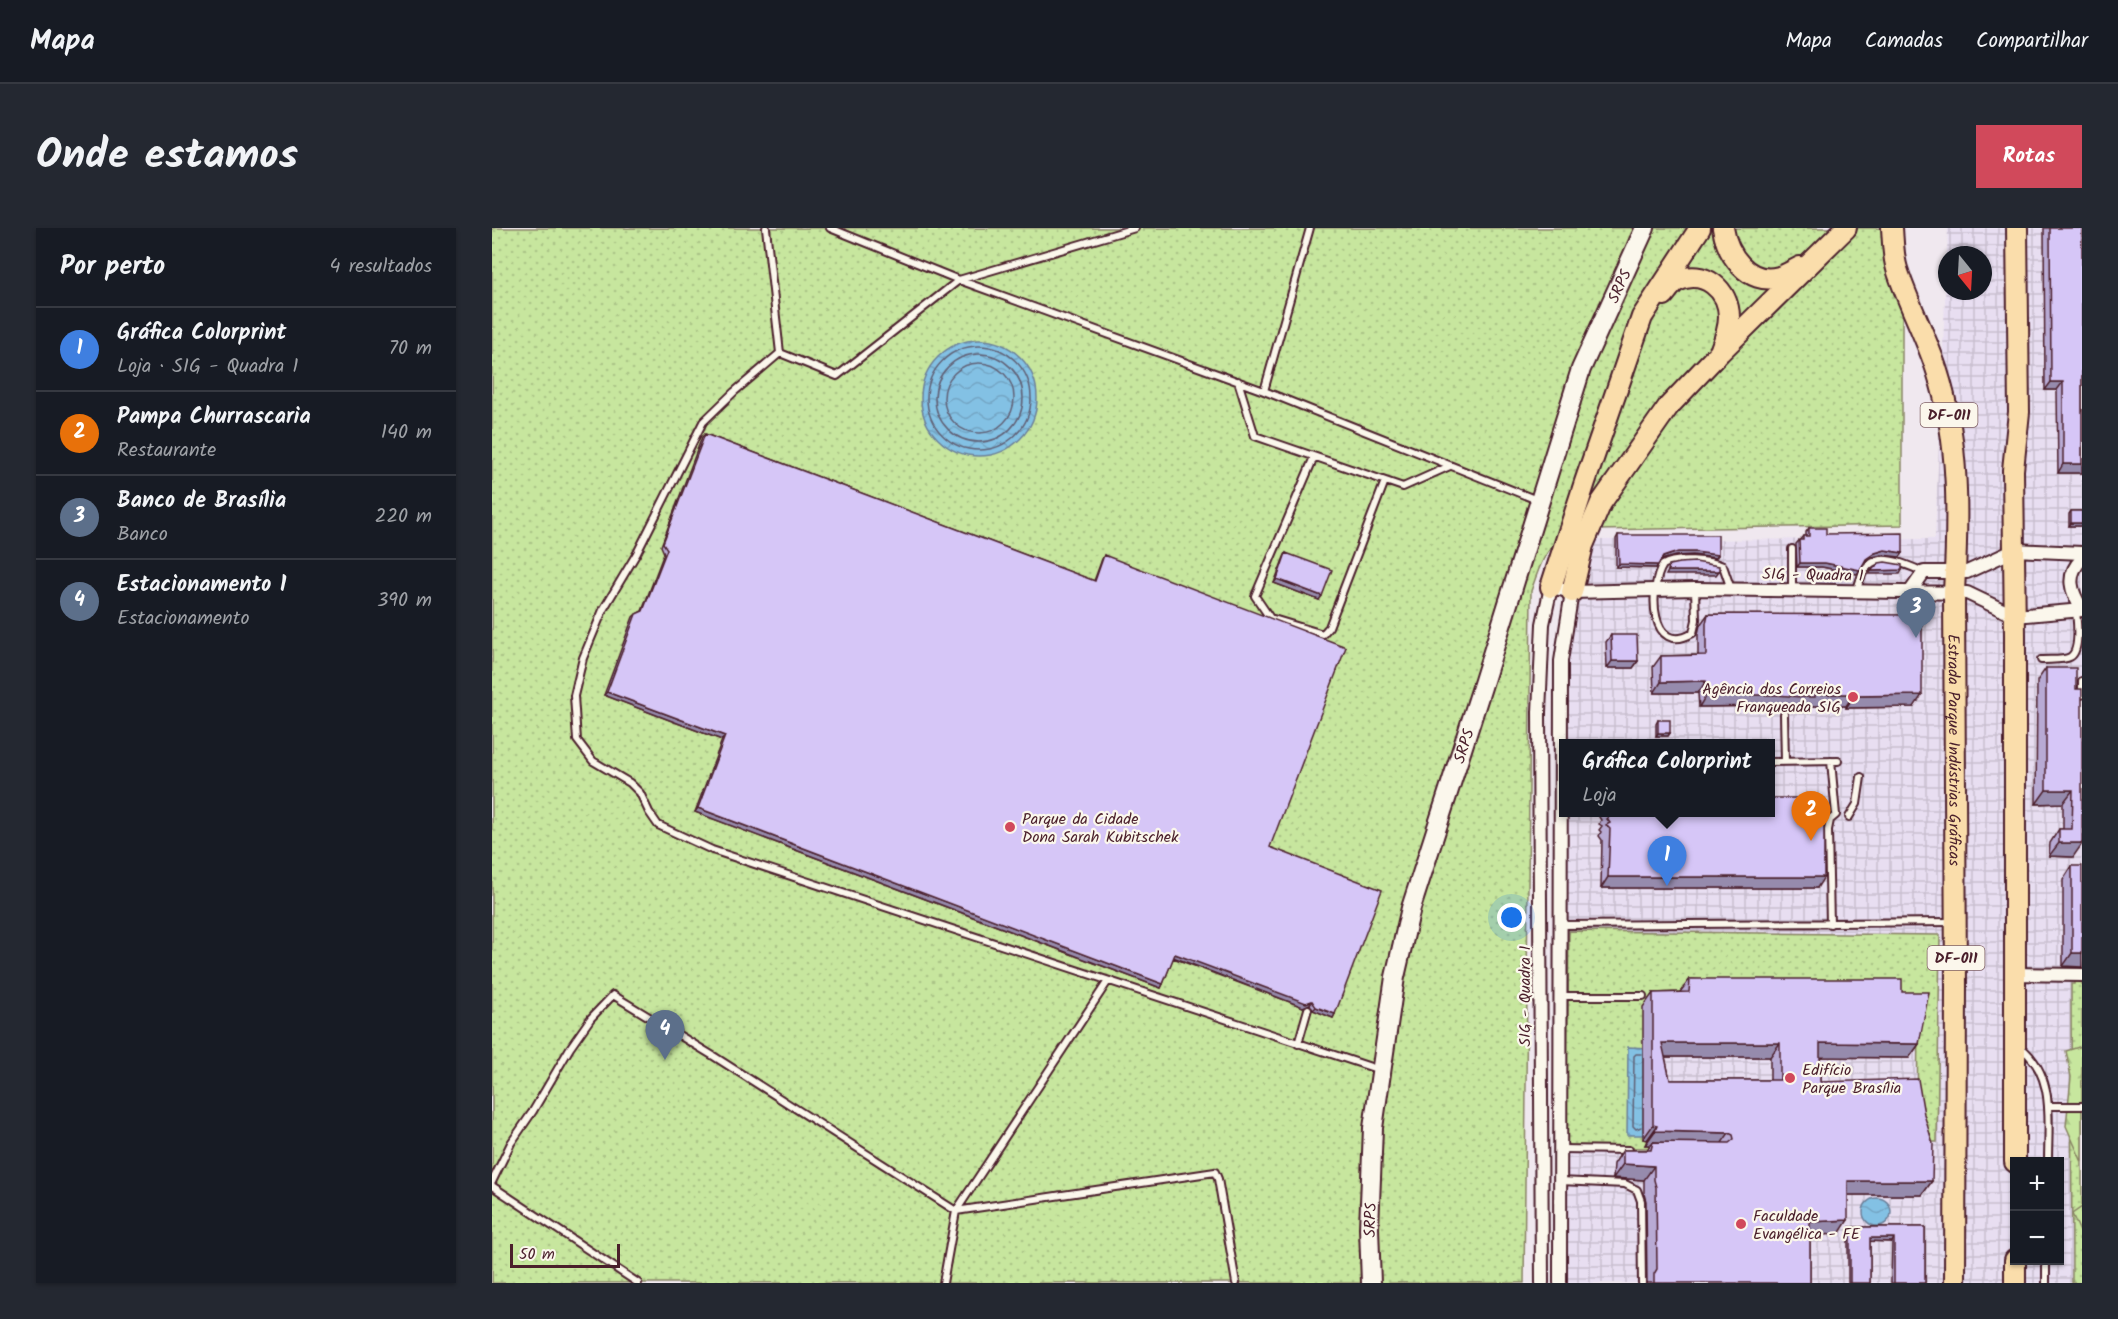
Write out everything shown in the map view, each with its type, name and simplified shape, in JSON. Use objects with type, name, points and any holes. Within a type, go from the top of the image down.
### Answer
[{"type":"main road","name":"SRPS","points":[[1371,1283],[1369,1227],[1373,1128],[1395,977],[1411,908],[1581,369],[1645,228]]},
{"type":"main road","points":[[1551,587],[1642,317],[1700,228]]},
{"type":"main road","points":[[1723,228],[1725,242],[1736,261],[1748,272],[1759,276],[1779,277],[1811,262]]},
{"type":"main road","points":[[1572,592],[1583,545],[1601,503],[1668,407],[1720,352],[1846,228]]},
{"type":"main road","name":"Estrada Parque Indústrias Gráficas","points":[[1892,228],[1896,267],[1937,370],[1951,421],[1957,537],[1956,571],[1961,592],[1956,922],[1955,1283]]},
{"type":"main road","points":[[2015,1157],[2013,470],[2019,412],[2017,228]]},
{"type":"main road","points":[[1642,317],[1676,282],[1691,277],[1704,279],[1715,284],[1724,294],[1728,305],[1730,318],[1728,331],[1720,352]]},
{"type":"main road","points":[[2015,1265],[2015,1283]]},
{"type":"street","points":[[1910,592],[1924,572],[1966,572],[2015,550],[2082,553]]},
{"type":"street","points":[[1961,592],[2014,616],[2080,610],[2070,582],[2072,572],[2082,559]]},
{"type":"street","name":"SIG - Quadra 1","points":[[1542,1283],[1539,712],[1543,624],[1551,587],[1572,592],[1695,588],[1961,592]]},
{"type":"street","points":[[1563,739],[1562,651],[1572,592]]},
{"type":"street","points":[[1560,1283],[1562,817]]},
{"type":"street","points":[[2015,974],[2082,975]]},
{"type":"lane","points":[[766,228],[780,353]]},
{"type":"lane","points":[[830,228],[959,280],[1264,390],[1540,501]]},
{"type":"lane","points":[[780,353],[837,376],[959,280],[1135,228]]},
{"type":"lane","points":[[1264,390],[1310,228]]},
{"type":"lane","points":[[780,353],[703,422],[637,553],[603,610],[583,658],[574,696],[577,740],[593,761],[630,783],[640,793],[658,825],[712,850],[1380,1070]]},
{"type":"lane","points":[[1238,381],[1255,436],[1402,487],[1450,466]]},
{"type":"lane","points":[[1314,457],[1255,596],[1270,618],[1323,634],[1329,627],[1385,481]]},
{"type":"lane","points":[[1792,549],[1792,590]]},
{"type":"lane","points":[[1857,591],[1864,567],[1872,563],[1893,560],[1924,572]]},
{"type":"lane","points":[[1695,588],[1693,633],[1685,638],[1668,637],[1656,621],[1655,590],[1658,573],[1663,565],[1675,561],[1712,561],[1723,566],[1731,589]]},
{"type":"lane","points":[[2041,660],[2069,657],[2074,652],[2080,610]]},
{"type":"lane","points":[[2082,681],[2082,705]]},
{"type":"lane","points":[[1784,714],[1785,762]]},
{"type":"lane","points":[[1775,762],[1834,761],[1836,815],[1830,820],[1828,830],[1830,924]]},
{"type":"lane","points":[[1849,817],[1857,804],[1861,777]]},
{"type":"lane","points":[[1561,925],[1956,922]]},
{"type":"lane","points":[[943,1283],[956,1211],[1108,981]]},
{"type":"lane","points":[[638,1283],[492,1184],[511,1143],[570,1048],[591,1018],[612,995],[715,1057],[956,1211],[1215,1172],[1236,1283]]},
{"type":"lane","points":[[1561,996],[1643,996]]},
{"type":"lane","points":[[1298,1044],[1308,1009]]},
{"type":"lane","points":[[2015,1042],[2029,1053],[2047,1086],[2048,1157]]},
{"type":"lane","points":[[2049,1106],[2082,1106]]},
{"type":"lane","points":[[1561,1149],[1640,1150]]},
{"type":"lane","points":[[1559,1181],[1625,1184],[1637,1190],[1641,1202],[1642,1283]]},
{"type":"lane","points":[[2046,1265],[2046,1283]]},
{"type":"shaded area","points":[[1948,228],[2082,228],[2082,1283],[1562,1283],[1564,817],[1775,817],[1775,739],[1564,739],[1564,540],[1935,539],[1945,300],[1992,300],[1992,246],[1947,246]]},
{"type":"green space","name":"Parque da Cidade Dona Sarah Kubitschek","points":[[492,228],[1902,228],[1902,525],[1594,530],[1562,539],[1556,543],[1546,555],[1536,577],[1531,591],[1524,1283],[492,1283]]},
{"type":"green space","points":[[1569,931],[1940,935],[1937,1142],[1917,1142],[1918,1002],[1651,999],[1649,1148],[1566,1147]]},
{"type":"green space","points":[[2074,976],[2082,976],[2082,1283],[2072,1283],[2071,984],[2074,984]]},
{"type":"green space","points":[[2082,1046],[2082,1162],[2066,1126],[2071,1077],[2066,1051]]},
{"type":"green space","points":[[2082,1207],[2082,1236],[2072,1214]]},
{"type":"water","points":[[979,340],[1001,345],[1020,357],[1032,376],[1037,398],[1032,420],[1020,439],[1001,451],[979,456],[957,451],[938,439],[926,420],[921,398],[926,376],[938,357],[957,345]]},
{"type":"water","points":[[1628,1047],[1649,1048],[1648,1135],[1627,1135]]},
{"type":"water","points":[[1877,1198],[1887,1202],[1891,1212],[1887,1222],[1877,1226],[1867,1222],[1863,1212],[1867,1202]]},
{"type":"building","points":[[2050,228],[2082,228],[2082,464],[2063,464],[2063,382],[2051,382]]},
{"type":"building","points":[[705,434],[1095,581],[1104,555],[1346,647],[1270,847],[1382,890],[1335,1014],[1316,1007],[1312,1001],[1306,1003],[1175,954],[1163,984],[698,808],[725,736],[607,692],[636,614],[643,611],[667,549],[663,543]]},
{"type":"building","points":[[2071,511],[2082,511],[2082,523],[2071,523]]},
{"type":"building","points":[[1809,528],[1826,528],[1826,534],[1903,533],[1903,553],[1885,550],[1875,553],[1866,559],[1860,570],[1825,563],[1800,563],[1799,540],[1803,540],[1803,536],[1809,536]]},
{"type":"building","points":[[1618,535],[1718,535],[1718,555],[1678,552],[1663,557],[1658,565],[1619,564]]},
{"type":"building","points":[[1286,553],[1332,570],[1322,596],[1277,579]]},
{"type":"building","points":[[1695,562],[1719,566],[1719,571],[1668,571],[1669,565]]},
{"type":"building","points":[[1879,563],[1902,565],[1902,570],[1871,571]]},
{"type":"building","points":[[1708,614],[1922,615],[1922,695],[1815,694],[1815,697],[1802,697],[1706,695],[1706,681],[1661,682],[1661,656],[1706,655]]},
{"type":"building","points":[[1611,635],[1637,635],[1638,661],[1612,661]]},
{"type":"building","points":[[2046,668],[2076,668],[2076,689],[2082,689],[2082,843],[2059,843],[2059,829],[2072,829],[2073,790],[2046,790]]},
{"type":"building","points":[[1658,720],[1670,720],[1670,733],[1658,733]]},
{"type":"building","points":[[1775,798],[1824,798],[1824,877],[1608,877],[1610,829],[1606,825],[1610,823],[1607,819],[1609,817],[1775,817]]},
{"type":"building","points":[[2072,866],[2082,866],[2082,953],[2072,953]]},
{"type":"building","points":[[1690,979],[1902,979],[1902,992],[1929,992],[1919,1044],[1820,1043],[1820,1082],[1918,1079],[1924,1114],[1933,1144],[1932,1181],[1848,1181],[1848,1220],[1810,1222],[1810,1283],[1654,1283],[1654,1274],[1657,1269],[1654,1166],[1623,1164],[1623,1150],[1651,1150],[1653,1142],[1729,1143],[1734,1139],[1729,1133],[1655,1131],[1657,1126],[1653,1125],[1653,993],[1689,992]],"holes":[[[1662,1043],[1780,1043],[1780,1080],[1670,1080]]]},
{"type":"building","points":[[1850,1227],[1925,1227],[1925,1283],[1894,1283],[1894,1238],[1870,1238],[1870,1283],[1850,1283]]},
{"type":"place","name":"Banco de Brasília","points":[[1916,638]]},
{"type":"place","name":"Agência dos Correios Franqueada SIG","points":[[1853,697]]},
{"type":"place","name":"Parque da Cidade Dona Sarah Kubitschek","points":[[1010,827]]},
{"type":"place","name":"Pampa Churrascaria","points":[[1811,841]]},
{"type":"place","name":"Gráfica Colorprint","points":[[1667,886]]},
{"type":"place","name":"Estacionamento 1","points":[[665,1060]]},
{"type":"place","name":"Edifício Parque Brasília","points":[[1790,1078]]},
{"type":"place","name":"Faculdade Evangélica - FE","points":[[1741,1224]]}]
